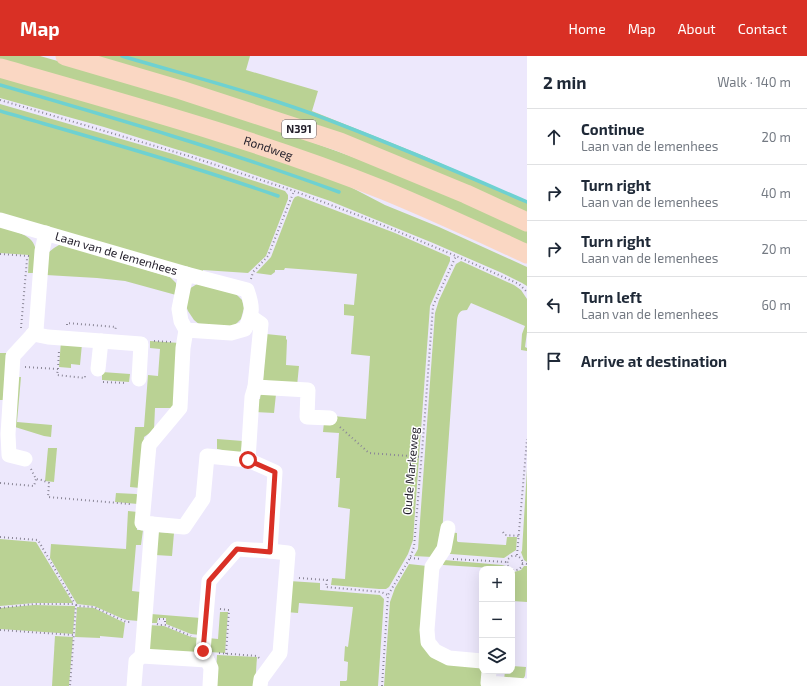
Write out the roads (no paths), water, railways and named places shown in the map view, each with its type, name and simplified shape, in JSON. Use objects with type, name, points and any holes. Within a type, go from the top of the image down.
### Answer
[{"type":"main road","name":"N391","points":[[65,56],[181,90],[340,142],[466,194],[527,222]]},
{"type":"main road","name":"Rondweg","points":[[0,68],[212,129],[316,165],[390,193],[527,254]]},
{"type":"street","name":"Laan van de Iemenhees","points":[[0,220],[186,274],[247,290],[251,301],[251,317]]},
{"type":"street","name":"Laan van de Iemenhees","points":[[34,334],[36,331],[42,251],[46,234]]},
{"type":"street","name":"Laan van de Iemenhees","points":[[152,524],[142,523],[149,445],[180,408],[185,336],[179,309],[186,274]]},
{"type":"street","points":[[185,336],[231,333],[245,328],[251,317],[261,324],[255,387],[252,397],[248,460]]},
{"type":"street","points":[[26,459],[9,455],[8,434],[12,366],[13,356],[34,334],[141,344],[139,379]]},
{"type":"street","points":[[98,369],[101,341]]},
{"type":"street","points":[[255,387],[308,390],[307,417],[330,418]]},
{"type":"street","points":[[134,686],[136,661],[142,656],[151,624],[152,524],[184,527],[203,499],[207,456],[248,460],[275,472],[270,552]]},
{"type":"street","points":[[448,528],[444,549],[432,567],[427,630],[428,642],[435,651],[449,658],[479,661]]},
{"type":"street","points":[[210,686],[211,668],[203,651],[209,581],[237,549],[288,553],[280,654],[260,679],[260,686]]},
{"type":"street","points":[[142,656],[208,660]]},
{"type":"street","points":[[489,674],[488,683],[526,686]]},
{"type":"waterway","points":[[122,56],[308,112],[407,151],[527,202]]},
{"type":"waterway","points":[[0,85],[213,149],[339,192]]},
{"type":"waterway","points":[[0,111],[175,162],[278,196]]}]
